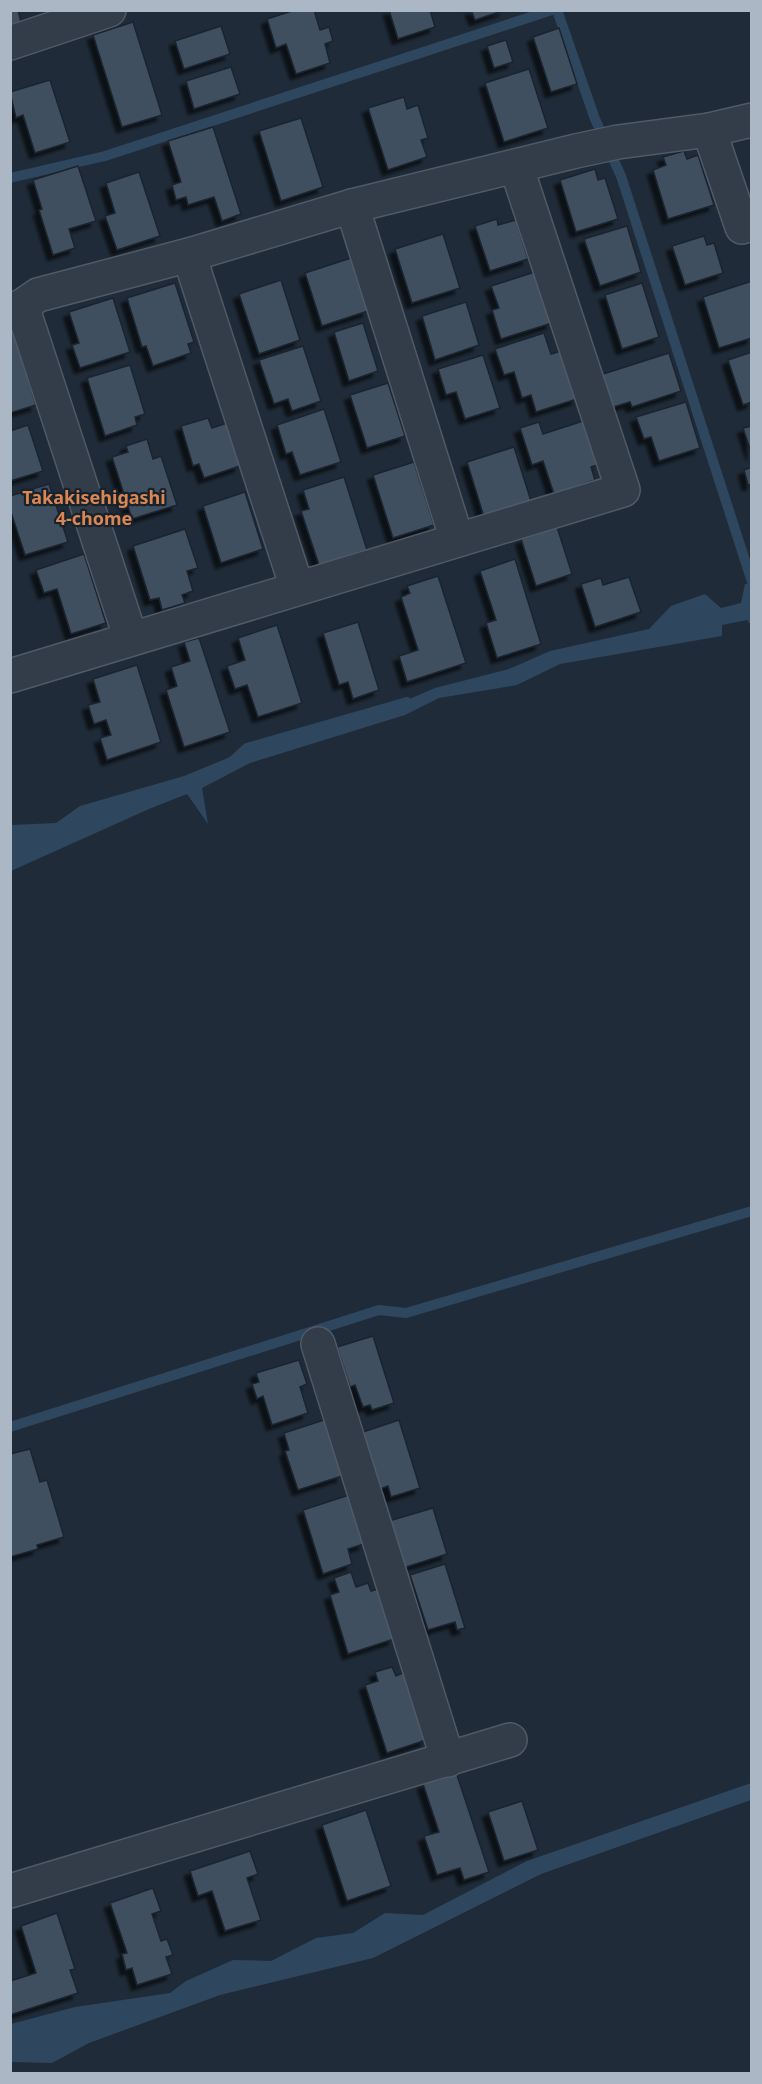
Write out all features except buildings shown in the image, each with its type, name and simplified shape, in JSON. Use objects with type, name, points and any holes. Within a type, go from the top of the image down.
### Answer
[{"type":"street","points":[[10,43],[109,10]]},
{"type":"street","points":[[131,639],[16,308],[38,295],[189,255],[352,206],[605,144],[709,130],[752,120]]},
{"type":"street","points":[[709,130],[742,227]]},
{"type":"street","points":[[10,676],[623,490],[516,166]]},
{"type":"street","points":[[352,206],[457,540]]},
{"type":"street","points":[[189,255],[297,588]]},
{"type":"street","points":[[318,1344],[448,1760]]},
{"type":"street","points":[[10,1891],[510,1740]]},
{"type":"water","points":[[745,584],[751,584],[751,625],[747,620],[722,625],[722,636],[560,664],[517,685],[439,698],[405,715],[250,763],[202,788],[208,824],[187,794],[11,871],[11,825],[56,823],[80,806],[184,776],[240,753],[386,709],[435,688],[509,669],[550,651],[649,629],[671,606],[705,594],[721,608],[741,603]]},
{"type":"water","points":[[751,1783],[751,1800],[541,1874],[373,1958],[220,1995],[89,2043],[52,2063],[11,2062],[11,2024],[75,2007],[170,1993],[186,1981],[233,1960],[271,1961],[316,1938],[353,1933],[385,1913],[423,1915],[527,1861]]},
{"type":"waterway","points":[[10,178],[105,156],[552,10]]},
{"type":"waterway","points":[[557,10],[595,119],[621,176],[752,582]]},
{"type":"waterway","points":[[233,761],[247,748],[407,702]]},
{"type":"waterway","points":[[10,1427],[379,1310],[406,1313],[752,1211]]},
{"type":"district","name":"Takakisehigashi 4-chome","points":[[94,508]]}]
